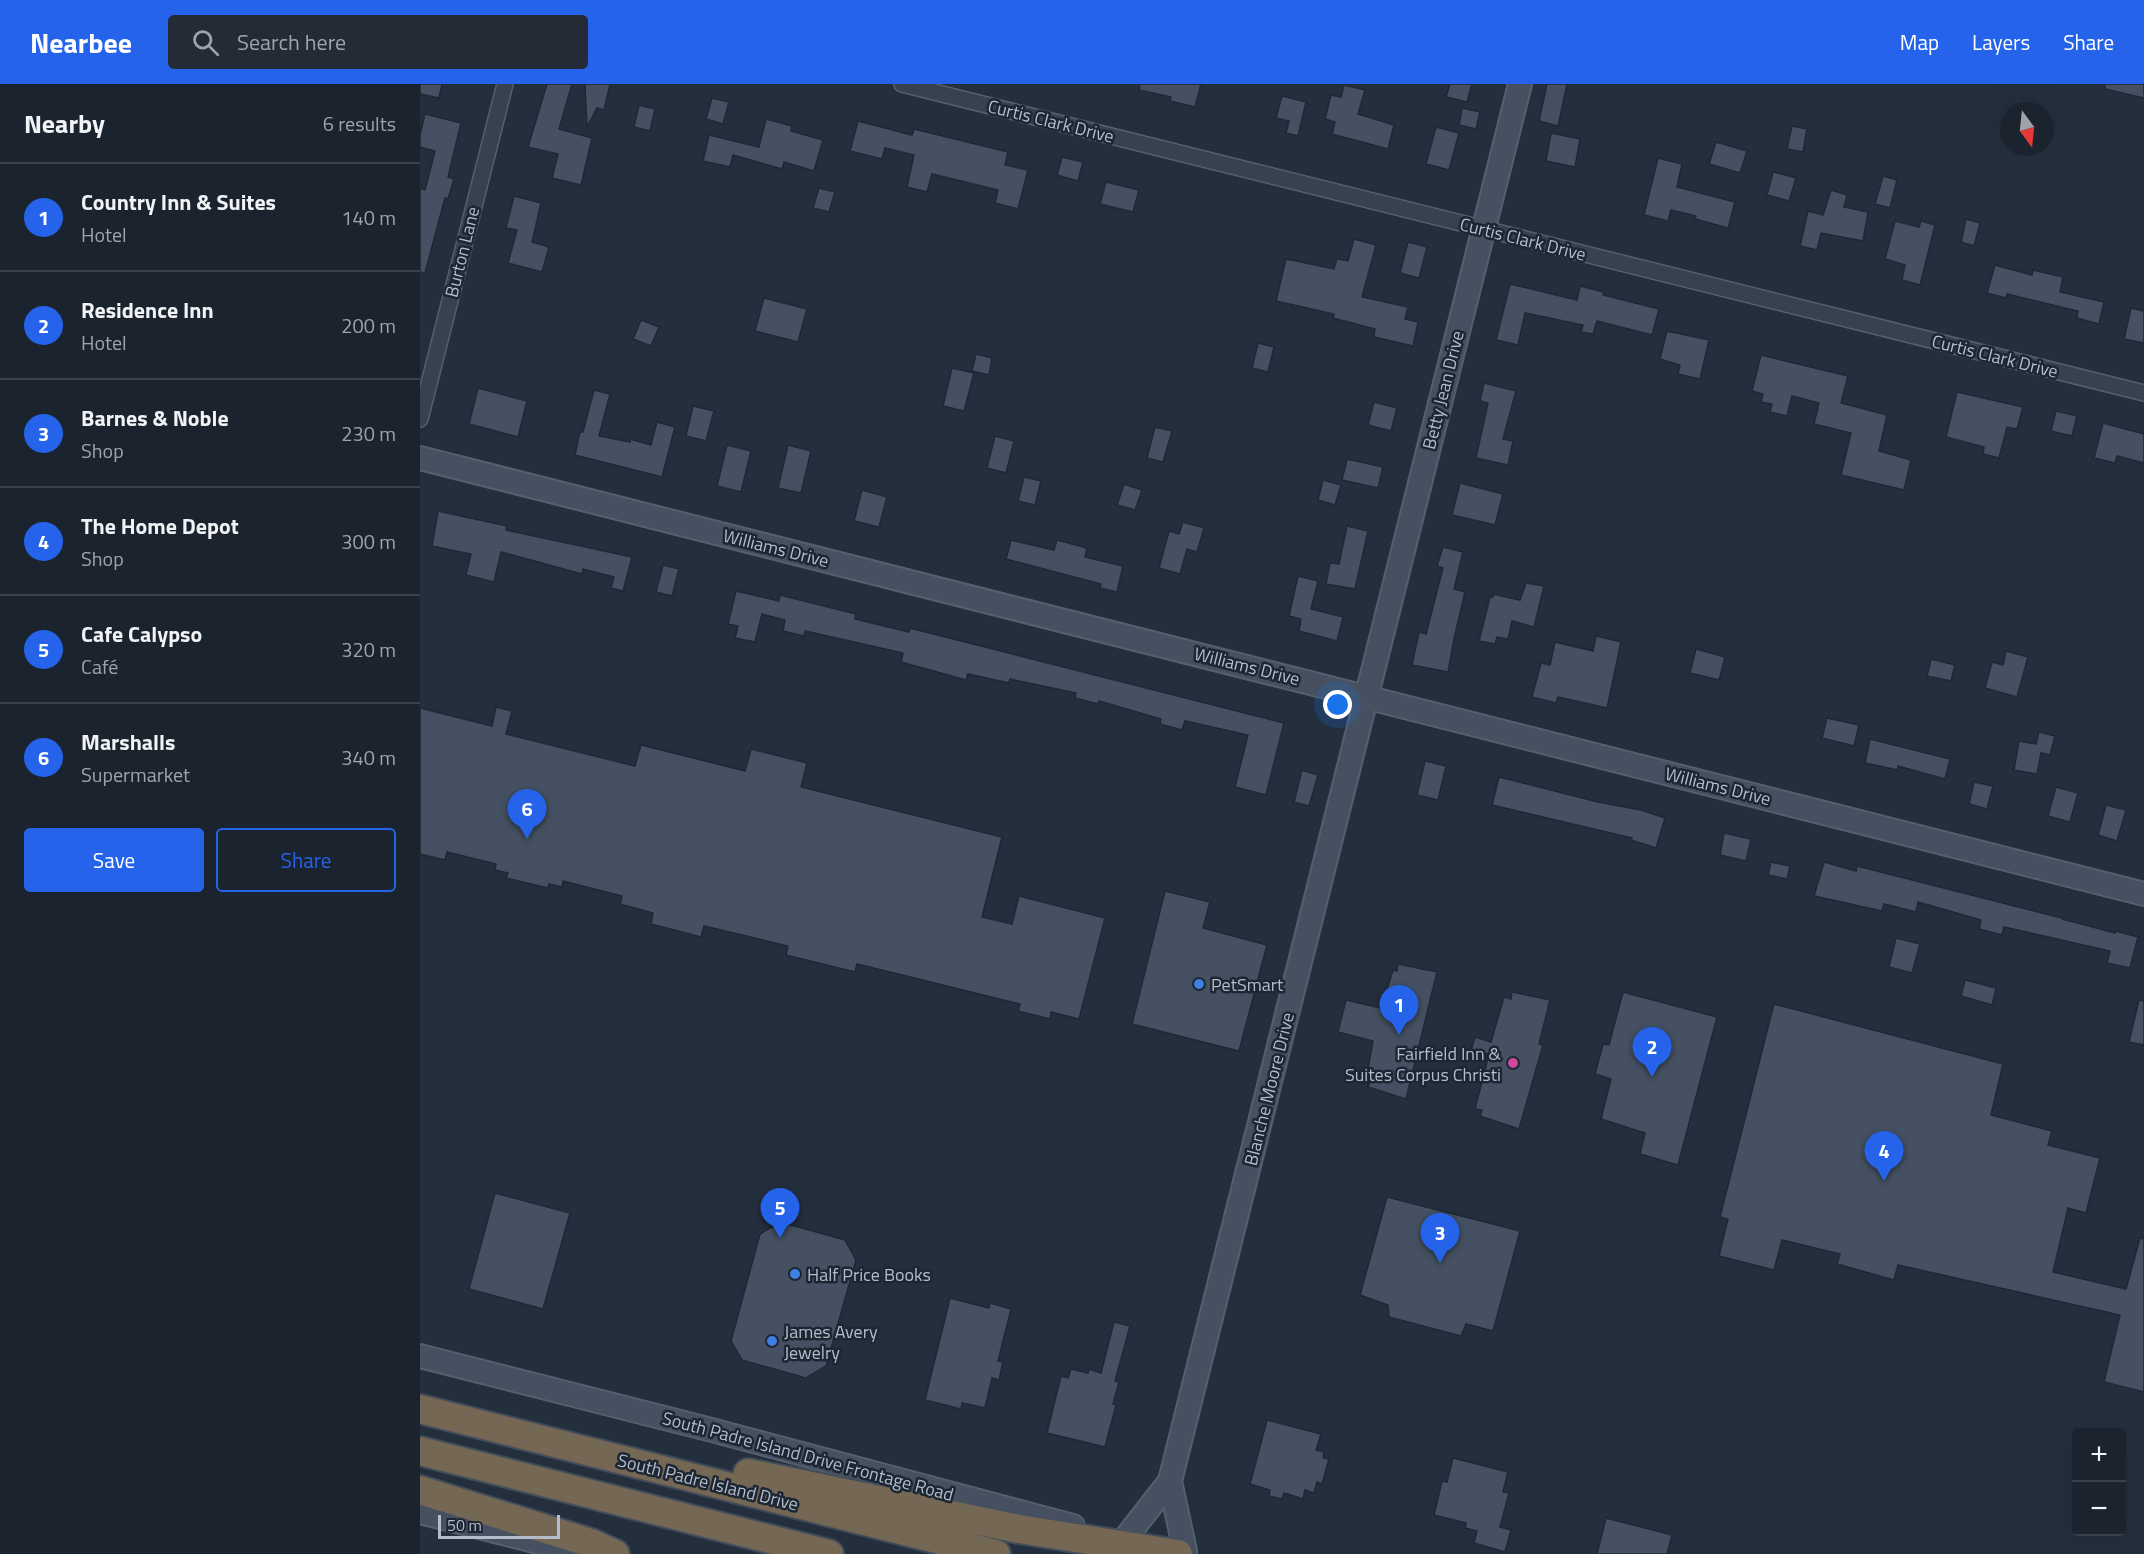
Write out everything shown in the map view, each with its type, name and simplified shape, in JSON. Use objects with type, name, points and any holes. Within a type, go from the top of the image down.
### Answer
[{"type":"highway","name":"South Padre Island Drive","points":[[420,1409],[996,1554]]},
{"type":"highway","points":[[420,1451],[829,1554]]},
{"type":"highway","points":[[609,1458],[705,1464],[1019,1529],[1187,1553]]},
{"type":"highway","points":[[420,1490],[591,1543],[615,1554]]},
{"type":"street","name":"Burton Lane","points":[[420,419],[505,84]]},
{"type":"street","name":"Curtis Clark Drive","points":[[902,84],[2144,393]]},
{"type":"street","name":"Betty Jean Drive","points":[[1366,696],[1520,84]]},
{"type":"street","name":"Williams Drive","points":[[420,458],[2144,894]]},
{"type":"street","name":"Blanche Moore Drive","points":[[1124,1540],[1170,1481],[1305,948],[1366,696]]},
{"type":"street","name":"South Padre Island Drive Frontage Road","points":[[420,1356],[708,1429],[1124,1540],[1187,1553]]},
{"type":"street","name":"Blanche Moore Drive","points":[[1170,1481],[1187,1553]]},
{"type":"street","points":[[420,1512],[584,1554]]},
{"type":"building","points":[[420,84],[442,84],[439,98],[420,94]]},
{"type":"building","points":[[547,84],[572,84],[559,129],[592,138],[581,185],[552,178],[558,154],[528,147]]},
{"type":"building","points":[[585,84],[610,84],[604,110],[597,108],[587,127]]},
{"type":"building","points":[[1140,84],[1201,84],[1195,107],[1170,101],[1171,97],[1139,90]]},
{"type":"building","points":[[1450,84],[1472,84],[1467,102],[1446,97]]},
{"type":"building","points":[[1547,84],[1567,84],[1558,126],[1539,121]]},
{"type":"building","points":[[2105,84],[2144,84],[2144,98],[2105,89]]},
{"type":"building","points":[[1344,85],[1365,90],[1358,114],[1394,125],[1388,149],[1332,134],[1335,122],[1325,119],[1331,95],[1341,97]]},
{"type":"building","points":[[1282,96],[1306,102],[1298,136],[1286,133],[1289,121],[1276,118]]},
{"type":"building","points":[[712,98],[729,102],[723,124],[706,119]]},
{"type":"building","points":[[639,105],[655,109],[650,131],[634,127]]},
{"type":"building","points":[[1462,108],[1480,112],[1476,129],[1459,125]]},
{"type":"building","points":[[425,114],[461,123],[448,177],[454,179],[448,199],[445,198],[425,273],[420,272],[420,188],[425,190],[435,151],[420,147]]},
{"type":"building","points":[[766,119],[792,126],[791,131],[823,140],[814,171],[784,162],[782,169],[733,155],[730,167],[703,161],[709,135],[759,147]]},
{"type":"building","points":[[858,121],[912,135],[914,129],[1008,152],[1005,165],[1028,170],[1018,209],[995,203],[998,190],[932,174],[927,192],[907,187],[914,155],[885,148],[882,159],[850,151]]},
{"type":"building","points":[[1792,126],[1807,129],[1803,152],[1787,149]]},
{"type":"building","points":[[1436,127],[1459,133],[1449,170],[1426,164]]},
{"type":"building","points":[[1551,133],[1580,139],[1575,167],[1546,161]]},
{"type":"building","points":[[1716,142],[1747,151],[1740,173],[1709,164]]},
{"type":"building","points":[[1062,157],[1083,162],[1078,181],[1057,175]]},
{"type":"building","points":[[1658,158],[1682,164],[1677,187],[1735,202],[1728,228],[1695,219],[1696,216],[1671,210],[1668,221],[1644,215]]},
{"type":"building","points":[[1773,172],[1796,178],[1789,201],[1767,195]]},
{"type":"building","points":[[1883,176],[1897,180],[1890,208],[1875,204]]},
{"type":"building","points":[[1106,182],[1139,190],[1133,212],[1100,204]]},
{"type":"building","points":[[819,188],[835,192],[829,212],[813,208]]},
{"type":"building","points":[[1831,190],[1847,195],[1844,207],[1868,212],[1863,241],[1821,233],[1817,250],[1800,246],[1808,211],[1823,215]]},
{"type":"building","points":[[514,196],[541,203],[532,242],[549,247],[542,272],[508,263],[517,230],[506,228]]},
{"type":"building","points":[[1966,219],[1980,223],[1974,246],[1961,242]]},
{"type":"building","points":[[1895,221],[1919,227],[1921,221],[1935,225],[1920,285],[1902,280],[1905,265],[1885,259]]},
{"type":"building","points":[[1354,239],[1376,245],[1362,297],[1408,307],[1405,319],[1418,322],[1413,346],[1374,337],[1375,329],[1333,318],[1334,314],[1276,301],[1286,259],[1334,269],[1337,259],[1348,261]]},
{"type":"building","points":[[1408,242],[1427,247],[1419,278],[1400,273]]},
{"type":"building","points":[[1995,265],[2032,275],[2033,270],[2063,277],[2060,292],[2104,302],[2099,324],[2077,318],[2078,311],[2007,294],[2006,298],[1987,293]]},
{"type":"building","points":[[1510,284],[1577,300],[1580,286],[1604,292],[1603,295],[1659,309],[1652,335],[1597,321],[1593,334],[1581,332],[1583,325],[1525,313],[1518,345],[1496,340]]},
{"type":"building","points":[[764,298],[807,309],[798,342],[755,331]]},
{"type":"building","points":[[2131,308],[2144,311],[2144,343],[2124,339]]},
{"type":"building","points":[[641,320],[659,327],[651,346],[633,339]]},
{"type":"building","points":[[1667,331],[1709,340],[1700,379],[1678,374],[1680,365],[1660,359]]},
{"type":"building","points":[[1258,343],[1274,347],[1268,372],[1252,368]]},
{"type":"building","points":[[976,354],[992,358],[989,375],[972,371]]},
{"type":"building","points":[[1761,355],[1848,376],[1841,403],[1887,415],[1879,451],[1911,460],[1904,490],[1841,475],[1851,433],[1814,424],[1819,403],[1792,396],[1787,416],[1770,412],[1772,404],[1761,402],[1763,394],[1752,391]]},
{"type":"building","points":[[952,368],[974,373],[964,411],[943,406]]},
{"type":"building","points":[[1484,383],[1516,391],[1503,439],[1513,441],[1508,465],[1476,458],[1488,403],[1480,401]]},
{"type":"building","points":[[478,388],[527,401],[518,437],[469,424]]},
{"type":"building","points":[[594,390],[610,394],[599,436],[630,442],[630,439],[651,445],[657,422],[675,427],[662,477],[575,455]]},
{"type":"building","points":[[1957,392],[2023,407],[2017,429],[2007,427],[1999,458],[1983,454],[1984,447],[1946,437]]},
{"type":"building","points":[[1374,402],[1397,408],[1391,431],[1368,425]]},
{"type":"building","points":[[693,406],[714,411],[706,441],[686,436]]},
{"type":"building","points":[[2056,411],[2077,416],[2072,436],[2051,431]]},
{"type":"building","points":[[2103,423],[2144,434],[2144,463],[2117,456],[2115,463],[2094,458]]},
{"type":"building","points":[[1155,427],[1172,431],[1163,462],[1147,458]]},
{"type":"building","points":[[995,436],[1014,441],[1006,473],[987,468]]},
{"type":"building","points":[[727,445],[751,451],[741,492],[717,486]]},
{"type":"building","points":[[788,445],[811,451],[801,493],[778,488]]},
{"type":"building","points":[[1347,459],[1383,467],[1378,488],[1342,480]]},
{"type":"building","points":[[1024,477],[1041,481],[1035,505],[1018,501]]},
{"type":"building","points":[[1323,480],[1341,485],[1335,505],[1318,500]]},
{"type":"building","points":[[1460,483],[1503,494],[1495,525],[1452,515]]},
{"type":"building","points":[[1124,484],[1142,490],[1135,510],[1117,505]]},
{"type":"building","points":[[862,490],[887,497],[879,527],[854,521]]},
{"type":"building","points":[[438,511],[507,526],[506,530],[632,557],[623,591],[611,588],[614,577],[583,569],[582,574],[501,552],[494,582],[466,575],[471,554],[432,546]]},
{"type":"building","points":[[1183,522],[1204,528],[1197,552],[1187,549],[1180,574],[1159,568],[1169,531],[1179,534]]},
{"type":"building","points":[[1347,526],[1368,531],[1355,589],[1326,584],[1330,563],[1339,564]]},
{"type":"building","points":[[1011,540],[1054,550],[1057,540],[1087,548],[1085,557],[1123,566],[1117,592],[1100,588],[1101,584],[1006,559]]},
{"type":"building","points":[[1443,547],[1463,552],[1454,589],[1465,592],[1448,672],[1412,665],[1419,632],[1426,634],[1443,568],[1437,566]]},
{"type":"building","points":[[663,565],[679,569],[672,596],[656,592]]},
{"type":"building","points":[[1298,576],[1318,581],[1311,609],[1343,617],[1337,641],[1299,631],[1301,619],[1289,616]]},
{"type":"building","points":[[1526,583],[1544,586],[1534,627],[1512,621],[1508,639],[1497,637],[1495,644],[1479,641],[1490,597],[1493,597],[1493,594],[1520,600]]},
{"type":"building","points":[[736,591],[779,601],[780,595],[856,614],[855,619],[909,632],[910,628],[1284,723],[1266,795],[1235,787],[1248,735],[1185,721],[1182,730],[1160,724],[1161,719],[1099,701],[1098,704],[1075,698],[1076,693],[1010,679],[1009,683],[968,674],[966,680],[901,662],[903,653],[805,631],[804,636],[783,631],[785,620],[762,614],[755,642],[735,638],[738,626],[728,624]]},
{"type":"building","points":[[1596,636],[1621,642],[1607,708],[1558,697],[1556,703],[1532,697],[1541,663],[1550,665],[1555,642],[1593,651]]},
{"type":"building","points":[[1696,649],[1725,657],[1719,680],[1690,673]]},
{"type":"building","points":[[2006,651],[2028,657],[2017,697],[1985,688],[1992,662],[2003,665]]},
{"type":"building","points":[[1931,659],[1955,665],[1951,681],[1927,676]]},
{"type":"building","points":[[496,707],[512,711],[506,734],[635,766],[641,745],[745,771],[751,749],[807,763],[801,787],[1002,837],[982,917],[1012,924],[1019,896],[1105,918],[1079,1019],[1051,1012],[1050,1019],[1018,1011],[1020,1004],[857,964],[855,972],[786,955],[788,946],[704,926],[701,937],[651,924],[653,913],[620,904],[622,896],[563,881],[562,887],[549,884],[548,888],[506,878],[508,873],[495,870],[496,864],[447,852],[445,860],[420,854],[420,708],[492,726]]},
{"type":"building","points":[[1827,718],[1859,725],[1854,746],[1822,738]]},
{"type":"building","points":[[2039,732],[2055,736],[2050,755],[2041,753],[2037,774],[2014,770],[2019,741],[2036,744]]},
{"type":"building","points":[[1870,739],[1950,759],[1945,779],[1898,766],[1898,770],[1865,763]]},
{"type":"building","points":[[1425,761],[1446,766],[1438,800],[1417,795]]},
{"type":"building","points":[[1302,770],[1318,775],[1309,806],[1294,802]]},
{"type":"building","points":[[1499,777],[1598,802],[1641,810],[1665,818],[1656,848],[1631,840],[1632,838],[1492,805]]},
{"type":"building","points":[[1974,782],[1993,786],[1987,809],[1969,804]]},
{"type":"building","points":[[2056,787],[2078,793],[2070,822],[2048,816]]},
{"type":"building","points":[[2106,805],[2126,810],[2117,841],[2098,835]]},
{"type":"building","points":[[1724,833],[1751,839],[1746,861],[1720,855]]},
{"type":"building","points":[[1771,862],[1790,866],[1787,879],[1768,875]]},
{"type":"building","points":[[1824,862],[1856,871],[1857,866],[2138,937],[2130,968],[2107,963],[2110,951],[2004,927],[2002,935],[1979,929],[1981,920],[1918,902],[1916,912],[1884,904],[1882,911],[1814,896]]},
{"type":"building","name":"PetSmart","points":[[1165,891],[1210,902],[1203,928],[1267,945],[1239,1051],[1132,1024]]},
{"type":"building","points":[[1896,938],[1920,944],[1912,973],[1889,967]]},
{"type":"building","points":[[1398,964],[1437,972],[1406,1099],[1368,1087],[1370,1081],[1366,1080],[1373,1041],[1338,1032],[1346,1000],[1381,1008],[1393,970],[1397,971]]},
{"type":"building","points":[[1965,980],[1996,988],[1992,1005],[1961,996]]},
{"type":"building","name":"Fairfield Inn & Suites Corpus Christi","points":[[1512,992],[1550,1000],[1539,1044],[1543,1045],[1519,1129],[1480,1116],[1482,1110],[1475,1109],[1489,1054],[1471,1050],[1475,1037],[1491,1042],[1504,997],[1511,999]]},
{"type":"building","points":[[1623,992],[1717,1017],[1678,1165],[1640,1154],[1645,1133],[1601,1119],[1611,1079],[1595,1074],[1603,1044],[1609,1045]]},
{"type":"building","points":[[2139,1000],[2144,1001],[2144,1045],[2129,1042]]},
{"type":"building","points":[[1774,1004],[2003,1064],[1991,1115],[2052,1131],[2048,1145],[2100,1158],[2086,1213],[2068,1208],[2053,1272],[2126,1289],[2140,1238],[2144,1239],[2144,1392],[2104,1382],[2120,1315],[1898,1265],[1894,1280],[1837,1264],[1840,1254],[1782,1240],[1774,1270],[1719,1256],[1728,1219],[1720,1217]]},
{"type":"building","points":[[495,1193],[570,1213],[543,1309],[469,1289]]},
{"type":"building","points":[[1387,1197],[1520,1231],[1493,1331],[1466,1324],[1461,1336],[1389,1317],[1388,1305],[1360,1295]]},
{"type":"building","points":[[780,1222],[845,1240],[856,1260],[826,1366],[806,1378],[742,1360],[731,1341],[760,1234]]},
{"type":"building","points":[[950,1298],[989,1308],[990,1303],[1011,1309],[998,1361],[1003,1362],[999,1380],[992,1378],[985,1408],[962,1403],[961,1409],[925,1400]]},
{"type":"building","points":[[1114,1322],[1130,1326],[1115,1381],[1119,1382],[1113,1404],[1116,1405],[1105,1447],[1047,1433],[1061,1376],[1068,1378],[1071,1369],[1088,1373],[1089,1369],[1101,1373]]},
{"type":"building","points":[[1267,1420],[1321,1434],[1316,1450],[1324,1452],[1323,1458],[1329,1459],[1322,1484],[1317,1482],[1314,1493],[1305,1490],[1303,1499],[1284,1493],[1282,1499],[1269,1496],[1270,1490],[1250,1484]]},
{"type":"building","points":[[1453,1458],[1508,1472],[1503,1492],[1509,1493],[1500,1527],[1511,1530],[1505,1552],[1474,1543],[1477,1531],[1465,1528],[1466,1523],[1434,1515],[1442,1481],[1447,1482]]},
{"type":"building","points":[[1606,1518],[1672,1535],[1667,1554],[1597,1554]]},
{"type":"place","name":"Marshalls","points":[[527,839]]},
{"type":"place","name":"PetSmart","points":[[1199,984]]},
{"type":"place","name":"Country Inn & Suites","points":[[1399,1035]]},
{"type":"place","name":"Fairfield Inn & Suites Corpus Christi","points":[[1513,1063]]},
{"type":"place","name":"Residence Inn","points":[[1652,1077]]},
{"type":"place","name":"The Home Depot","points":[[1884,1181]]},
{"type":"place","name":"Cafe Calypso","points":[[780,1238]]},
{"type":"place","name":"Barnes & Noble","points":[[1440,1263]]},
{"type":"place","name":"Half Price Books","points":[[795,1274]]},
{"type":"place","name":"James Avery Jewelry","points":[[772,1341]]}]
